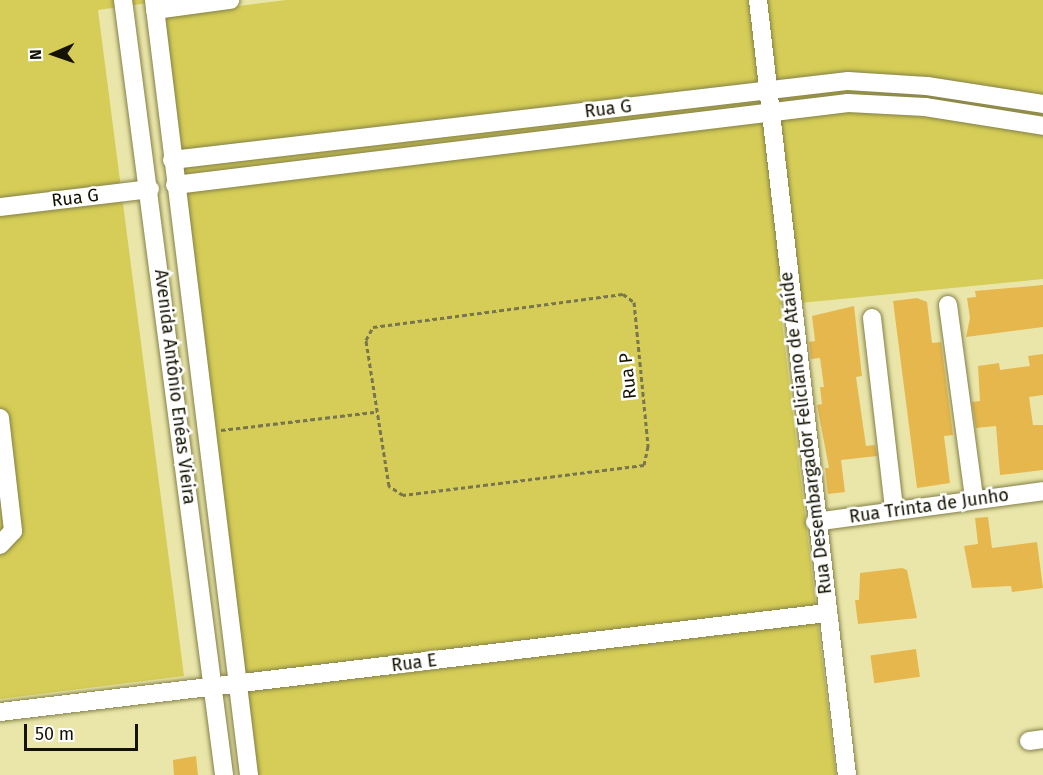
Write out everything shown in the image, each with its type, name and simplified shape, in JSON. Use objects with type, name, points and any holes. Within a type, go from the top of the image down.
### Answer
[{"type":"street","name":"Avenida Antônio Enéas Vieira","points":[[123,0],[150,189],[224,775]]},
{"type":"street","points":[[154,5],[230,0]]},
{"type":"street","name":"Rua Desembargador Feliciano de Ataíde","points":[[759,0],[768,111],[815,522],[847,775]]},
{"type":"street","name":"Avenida Antônio Enéas Vieira","points":[[154,5],[249,775]]},
{"type":"street","name":"Rua G","points":[[172,159],[848,81],[927,86],[1043,104]]},
{"type":"street","name":"Rua G","points":[[175,185],[848,103],[914,106],[1043,126]]},
{"type":"street","name":"Rua G","points":[[0,207],[150,189]]},
{"type":"street","points":[[948,305],[974,498]]},
{"type":"street","points":[[872,318],[894,509]]},
{"type":"street","points":[[0,418],[14,531],[0,544]]},
{"type":"street","name":"Rua Trinta de Junho","points":[[815,522],[894,509],[1043,490]]},
{"type":"street","name":"Rua E","points":[[0,712],[827,613]]},
{"type":"path","name":"Rua P","points":[[623,294],[634,302],[648,446],[648,460],[640,468],[404,495],[387,482],[374,412],[366,340],[367,333],[378,324],[623,294]]},
{"type":"path","points":[[207,432],[374,412]]},
{"type":"shaded area","points":[[0,0],[170,0],[98,10],[184,676],[0,699]]},
{"type":"shaded area","points":[[286,0],[1043,0],[1043,279],[780,305],[836,775],[254,775],[160,16]]},
{"type":"building","points":[[1043,285],[1043,327],[966,337],[970,318],[967,298],[976,297],[975,291]]},
{"type":"building","points":[[917,298],[927,302],[932,343],[941,342],[953,435],[944,436],[950,483],[917,488],[893,301]]},
{"type":"building","points":[[854,306],[862,376],[856,377],[866,446],[875,445],[877,456],[841,460],[845,492],[828,494],[825,468],[829,468],[817,405],[822,404],[820,387],[824,387],[820,358],[811,359],[809,342],[815,341],[812,316]]},
{"type":"building","points":[[1043,354],[1043,395],[1029,397],[1033,425],[1043,425],[1043,470],[1000,475],[996,426],[976,428],[972,402],[980,401],[978,366],[999,363],[1000,370],[1030,366],[1028,356]]},
{"type":"building","points":[[988,517],[992,548],[1037,542],[1043,588],[1012,592],[1011,586],[972,588],[964,546],[978,544],[975,518]]},
{"type":"building","points":[[902,568],[907,570],[917,618],[858,624],[855,600],[859,600],[860,573]]},
{"type":"building","points":[[916,649],[920,677],[874,683],[870,655]]},
{"type":"building","points":[[196,756],[198,775],[174,775],[173,760]]}]
